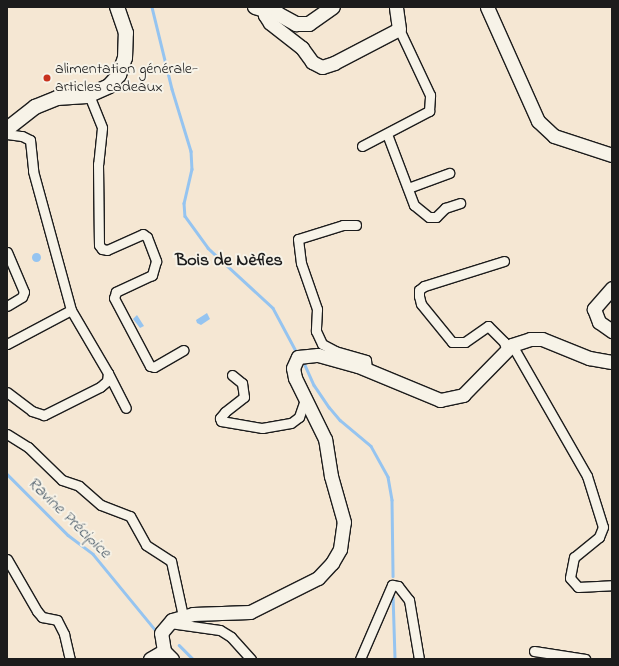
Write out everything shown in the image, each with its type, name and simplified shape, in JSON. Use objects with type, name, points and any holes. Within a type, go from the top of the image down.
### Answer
[{"type":"main road","points":[[7,128],[35,107],[56,98],[89,95],[109,86],[119,75],[124,58],[126,33],[117,7]]},
{"type":"main road","points":[[260,8],[296,24],[309,24],[333,7]]},
{"type":"street","points":[[362,146],[421,117],[429,112],[431,104],[430,95],[399,29],[396,7]]},
{"type":"street","points":[[487,7],[538,121],[554,136],[612,155]]},
{"type":"street","points":[[260,8],[270,23],[302,48],[312,62],[322,67],[334,63],[399,29]]},
{"type":"street","points":[[89,95],[102,128],[98,164],[99,245],[102,249],[107,250],[143,234],[147,237],[156,261],[152,275],[116,292],[114,298],[150,366],[154,367],[184,350]]},
{"type":"street","points":[[7,134],[22,136],[30,140],[33,171],[71,310],[108,373],[126,408]]},
{"type":"street","points":[[387,134],[414,205],[429,217],[436,217],[445,208],[460,203]]},
{"type":"street","points":[[408,188],[449,173]]},
{"type":"street","points":[[356,225],[343,225],[298,239],[302,262],[316,309],[316,331],[322,344],[335,351],[366,360],[367,370]]},
{"type":"street","points":[[7,252],[24,292],[22,297],[7,306]]},
{"type":"street","points":[[504,261],[424,286],[419,290],[421,304],[452,342],[465,342],[488,326],[509,348],[587,476],[603,527],[600,537],[574,557],[570,578],[578,587],[612,585]]},
{"type":"street","points":[[612,288],[594,309],[599,322],[612,331]]},
{"type":"street","points":[[7,344],[71,310]]},
{"type":"street","points":[[150,659],[168,656],[161,633],[167,623],[183,616],[250,612],[305,586],[318,578],[332,563],[340,549],[344,522],[331,476],[324,439],[305,400],[293,368],[298,357],[318,355],[367,370],[432,398],[452,399],[463,395],[509,348],[530,339],[542,339],[589,358],[612,362]]},
{"type":"street","points":[[7,392],[32,411],[44,415],[100,387],[107,381],[108,373]]},
{"type":"street","points":[[232,375],[242,383],[244,397],[225,412],[220,418],[221,421],[262,428],[291,423],[299,417],[305,400]]},
{"type":"street","points":[[7,434],[28,447],[62,480],[79,486],[101,505],[130,516],[146,545],[171,561],[183,616]]},
{"type":"street","points":[[7,559],[36,611],[42,617],[57,620],[64,634],[70,659]]},
{"type":"street","points":[[360,659],[392,586],[398,586],[409,600],[419,659]]},
{"type":"street","points":[[167,623],[220,630],[231,637],[250,659]]},
{"type":"street","points":[[534,651],[585,659]]},
{"type":"water","points":[[36,252],[41,257],[36,262],[31,257]]},
{"type":"water","points":[[207,313],[210,319],[201,325],[197,323],[196,320]]},
{"type":"water","points":[[137,315],[144,326],[140,328],[133,319]]},
{"type":"waterway","points":[[152,7],[172,89],[191,151],[192,169],[184,203],[185,216],[208,248],[273,308],[296,351]]},
{"type":"waterway","points":[[305,365],[314,385],[329,407],[340,420],[371,446],[388,477],[392,500],[393,576]]},
{"type":"waterway","name":"Ravine Précipice","points":[[7,474],[68,535],[93,554],[157,632]]},
{"type":"waterway","points":[[393,594],[395,659]]},
{"type":"waterway","name":"Ravine Précipice","points":[[179,645],[193,659]]},
{"type":"place","name":"alimentation générale- articles cadeaux","points":[[47,78]]},
{"type":"district","name":"Bois de Nèfles","points":[[229,261]]}]
